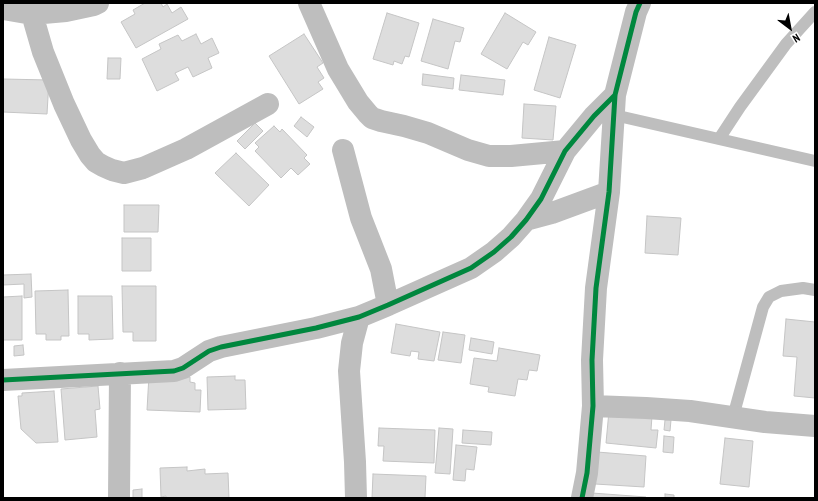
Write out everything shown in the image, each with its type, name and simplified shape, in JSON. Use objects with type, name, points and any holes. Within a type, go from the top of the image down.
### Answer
[{"type":"street","points":[[3,9],[32,14],[66,11],[98,3]]},
{"type":"street","points":[[309,3],[338,69],[358,102],[372,118],[404,126],[468,150],[489,156],[511,156],[565,151]]},
{"type":"street","points":[[582,498],[587,473],[592,406],[592,360],[596,288],[609,192],[615,105],[636,12],[640,3]]},
{"type":"street","points":[[32,14],[43,52],[80,140],[96,162],[112,170],[124,173],[143,168],[186,149],[268,104]]},
{"type":"street","points":[[3,380],[174,370],[182,368],[209,351],[221,347],[316,328],[359,317],[471,268],[494,252],[526,220],[542,199],[565,151],[594,116],[615,105]]},
{"type":"street","points":[[343,150],[360,218],[381,269],[388,305]]},
{"type":"street","points":[[526,220],[552,213],[609,192]]},
{"type":"street","points":[[356,498],[349,370],[352,343],[359,317]]},
{"type":"street","points":[[119,498],[120,373]]},
{"type":"street","points":[[592,406],[690,411],[815,426]]},
{"type":"lane","points":[[719,139],[740,107],[786,44],[815,12]]},
{"type":"lane","points":[[615,105],[719,139],[815,161]]},
{"type":"lane","points":[[733,417],[763,307],[766,302],[769,298],[781,291],[803,288],[815,290]]},
{"type":"building","points":[[145,3],[161,3],[163,7],[167,4],[172,13],[181,7],[188,19],[136,48],[121,22],[135,14],[133,10]]},
{"type":"building","points":[[387,13],[419,23],[409,57],[405,56],[402,64],[394,61],[393,65],[373,59]]},
{"type":"building","points":[[505,13],[536,32],[528,45],[523,42],[507,69],[481,54]]},
{"type":"building","points":[[433,19],[464,28],[460,42],[455,41],[448,69],[421,61]]},
{"type":"building","points":[[196,34],[201,44],[212,38],[219,53],[208,58],[212,68],[193,77],[188,67],[175,73],[179,80],[157,91],[142,59],[161,49],[159,44],[178,35],[182,41]]},
{"type":"building","points":[[304,34],[323,63],[317,67],[324,78],[318,82],[323,89],[299,104],[269,56]]},
{"type":"building","points":[[549,37],[576,45],[560,98],[534,90]]},
{"type":"building","points":[[108,58],[121,58],[120,79],[107,79]]},
{"type":"building","points":[[423,74],[454,78],[453,89],[422,85]]},
{"type":"building","points":[[461,75],[505,80],[503,95],[459,90]]},
{"type":"building","points":[[3,79],[49,80],[47,114],[3,112]]},
{"type":"building","points":[[524,104],[556,106],[553,140],[522,138]]},
{"type":"building","points":[[301,117],[314,127],[307,137],[294,126]]},
{"type":"building","points":[[255,123],[263,131],[245,149],[237,141]]},
{"type":"building","points":[[274,126],[280,132],[282,129],[307,155],[304,158],[310,164],[298,175],[291,168],[281,178],[255,151],[259,147],[255,143]]},
{"type":"building","points":[[236,153],[269,185],[249,206],[215,173]]},
{"type":"building","points":[[124,205],[159,205],[158,232],[124,232]]},
{"type":"building","points":[[647,216],[681,218],[678,255],[645,253]]},
{"type":"building","points":[[122,238],[151,238],[151,271],[122,271]]},
{"type":"building","points":[[31,274],[32,297],[24,298],[24,284],[3,285],[3,275]]},
{"type":"building","points":[[122,286],[156,286],[156,341],[133,341],[133,332],[123,332]]},
{"type":"building","points":[[68,290],[69,336],[61,336],[61,340],[46,340],[46,334],[36,334],[35,291]]},
{"type":"building","points":[[22,296],[22,340],[3,340],[3,297]]},
{"type":"building","points":[[78,296],[112,296],[113,339],[89,340],[89,334],[78,334]]},
{"type":"building","points":[[786,319],[815,322],[815,398],[794,396],[797,357],[783,356]]},
{"type":"building","points":[[396,324],[440,332],[434,361],[418,359],[419,352],[411,351],[410,356],[391,353]]},
{"type":"building","points":[[443,332],[465,335],[461,363],[438,360]]},
{"type":"building","points":[[471,338],[494,342],[492,354],[469,350]]},
{"type":"building","points":[[23,345],[24,355],[14,356],[14,346]]},
{"type":"building","points":[[499,348],[540,355],[537,371],[529,370],[527,380],[518,379],[515,396],[488,392],[489,387],[470,384],[474,358],[497,361]]},
{"type":"building","points":[[149,375],[190,377],[190,382],[195,383],[195,390],[201,390],[200,412],[147,410]]},
{"type":"building","points":[[235,376],[235,380],[245,380],[246,409],[208,410],[207,377]]},
{"type":"building","points":[[98,386],[100,409],[95,410],[97,437],[65,440],[61,389]]},
{"type":"building","points":[[54,391],[58,442],[36,443],[21,429],[18,396],[22,396],[22,393]]},
{"type":"building","points":[[609,411],[652,416],[651,430],[658,430],[656,448],[606,443]]},
{"type":"building","points":[[665,420],[671,420],[670,431],[664,430]]},
{"type":"building","points":[[379,428],[435,430],[434,463],[383,461],[384,446],[378,446]]},
{"type":"building","points":[[439,428],[453,429],[450,474],[435,473]]},
{"type":"building","points":[[463,430],[492,432],[491,445],[462,443]]},
{"type":"building","points":[[664,436],[674,437],[673,453],[663,452]]},
{"type":"building","points":[[725,438],[753,441],[749,487],[720,484]]},
{"type":"building","points":[[456,445],[477,447],[474,470],[466,469],[465,481],[453,480]]},
{"type":"building","points":[[597,452],[646,456],[644,487],[595,484]]},
{"type":"building","points":[[187,467],[187,471],[205,469],[205,474],[228,473],[229,498],[161,497],[160,468]]},
{"type":"building","points":[[373,474],[426,476],[425,498],[372,498]]},
{"type":"building","points":[[142,489],[142,498],[133,498],[133,490]]},
{"type":"building","points":[[592,493],[646,497],[646,498],[592,498]]},
{"type":"building","points":[[665,494],[674,495],[674,498],[665,498]]},
{"type":"cycle path","points":[[582,498],[587,473],[593,406],[592,360],[596,288],[609,192],[615,95],[636,12],[640,3]]},
{"type":"cycle path","points":[[3,380],[174,371],[183,368],[209,351],[221,347],[316,328],[359,317],[471,268],[494,252],[511,237],[526,220],[541,199],[565,151],[594,116],[615,95]]}]
